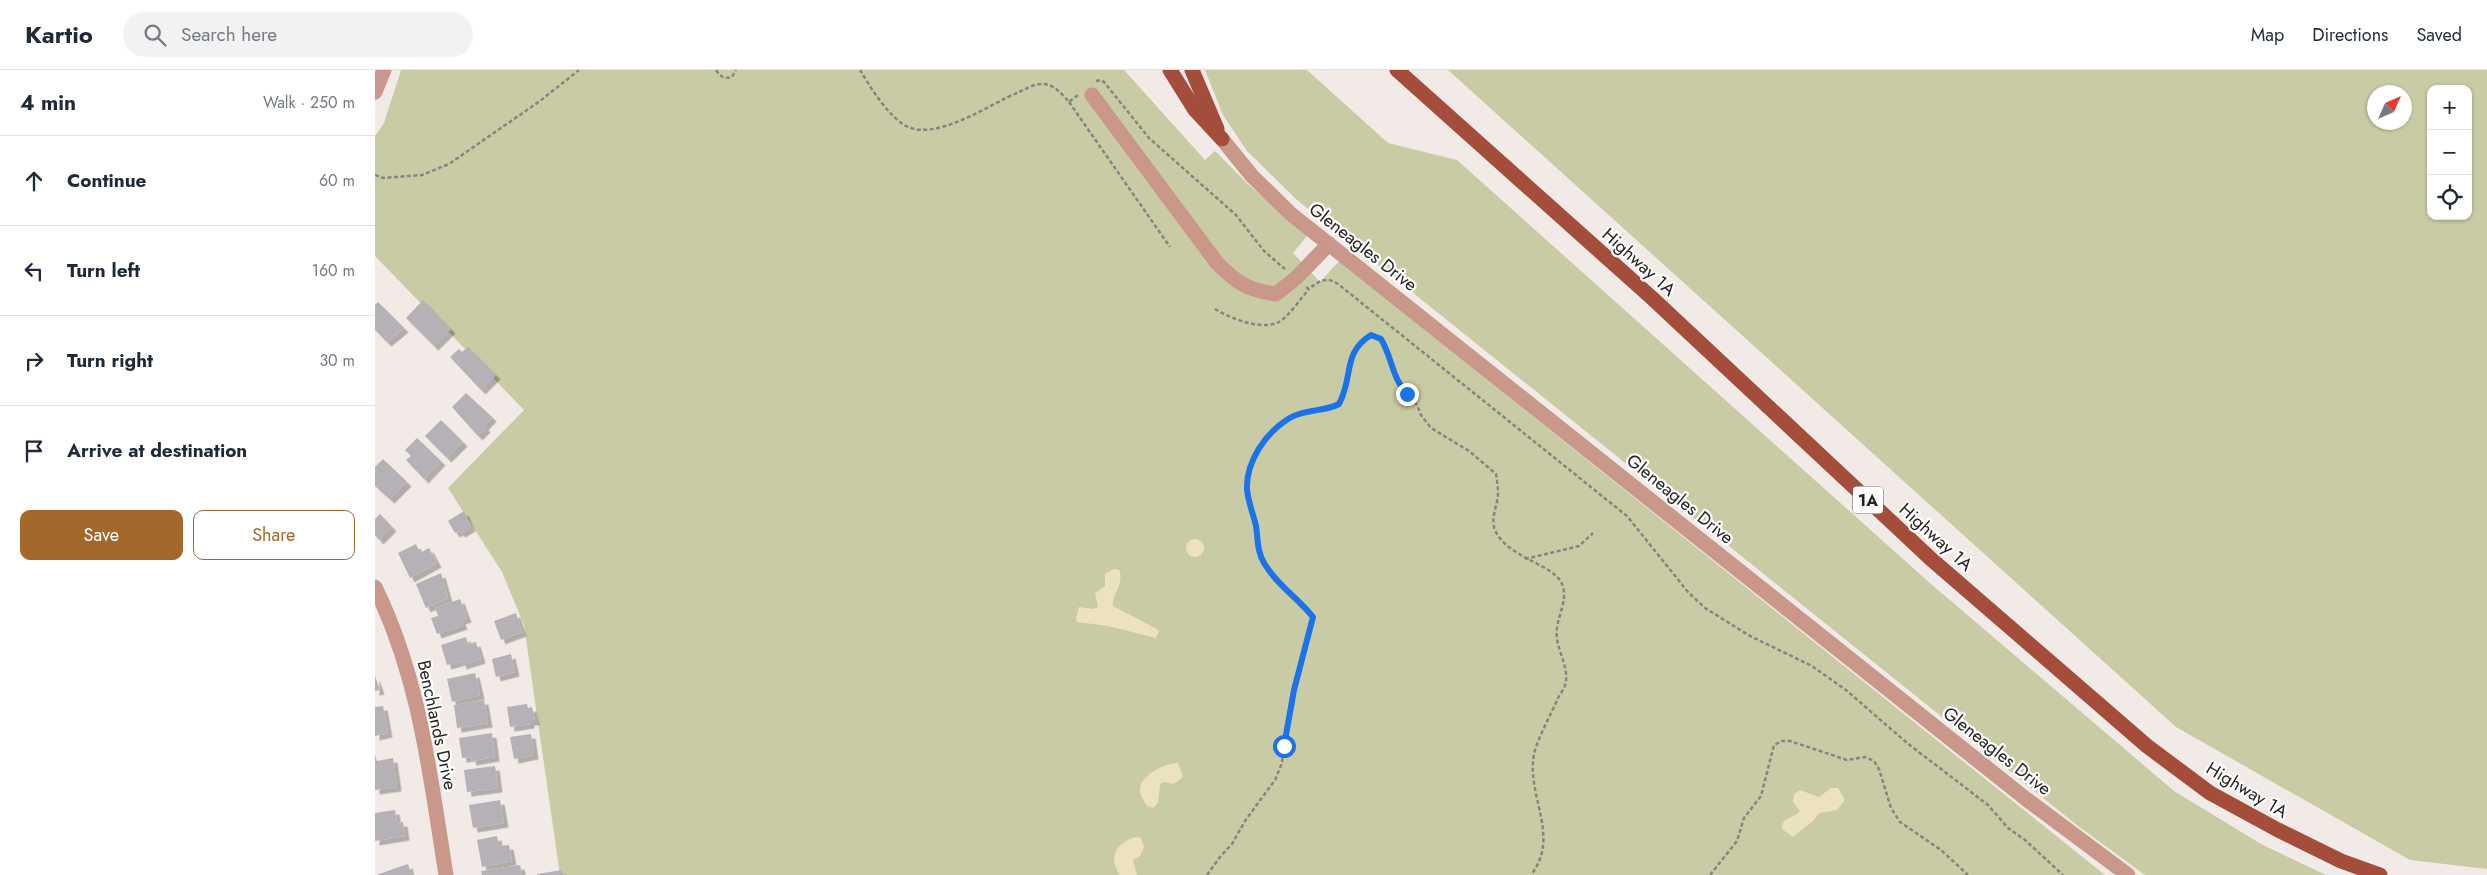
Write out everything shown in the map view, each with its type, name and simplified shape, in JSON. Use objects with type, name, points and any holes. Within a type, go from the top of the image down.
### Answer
[{"type":"main road","points":[[1170,70],[1195,110],[1222,139]]},
{"type":"main road","points":[[1191,70],[1222,139]]},
{"type":"main road","name":"Highway 1A","points":[[1397,70],[1652,298],[1931,559],[2147,746],[2210,793],[2341,861],[2380,875]]},
{"type":"street","points":[[375,92],[383,70]]},
{"type":"street","points":[[1089,90],[1217,262],[1237,282],[1254,292],[1276,294],[1297,278],[1329,244]]},
{"type":"street","name":"Gleneagles Drive","points":[[1222,139],[1252,176],[1291,214],[2019,792],[2128,875]]},
{"type":"street","name":"Benchlands Drive","points":[[375,587],[394,627],[413,683],[446,875]]},
{"type":"path","points":[[375,175],[383,178],[414,176],[449,164],[540,101],[579,70]]},
{"type":"path","points":[[716,70],[723,78],[727,78],[733,77],[736,70]]},
{"type":"path","points":[[860,70],[890,112],[907,126],[920,130],[933,130],[947,126],[1041,84],[1054,88],[1069,102],[1169,247]]},
{"type":"path","points":[[1069,102],[1089,90],[1098,80],[1104,82],[1149,138],[1227,206],[1243,223],[1264,251],[1309,289]]},
{"type":"path","points":[[1215,309],[1230,318],[1262,324],[1279,322],[1309,289],[1324,279],[1330,279],[1338,284],[1627,516],[1688,592],[1705,608],[1750,636],[1812,666],[1846,690],[1907,743],[1988,805],[2008,828],[2025,840],[2063,875]]},
{"type":"path","points":[[1207,875],[1232,844],[1245,821],[1275,780],[1282,763],[1288,717],[1313,617],[1287,592],[1263,561],[1257,543],[1256,526],[1247,487],[1251,470],[1259,449],[1273,430],[1291,417],[1328,410],[1339,404],[1349,377],[1351,355],[1359,342],[1371,335],[1381,339],[1387,348],[1397,383],[1417,405],[1421,415],[1431,428],[1469,451],[1496,474],[1499,494],[1494,511],[1494,530],[1507,546],[1525,559],[1551,572],[1561,582],[1565,596],[1556,631],[1566,681],[1534,753],[1533,774],[1543,830],[1544,848],[1538,865],[1531,875]]},
{"type":"path","points":[[1525,559],[1579,546],[1593,532]]},
{"type":"path","points":[[1710,875],[1737,841],[1744,818],[1761,796],[1774,745],[1782,741],[1790,741],[1847,760],[1865,757],[1874,761],[1879,769],[1891,808],[1900,822],[1941,850],[1968,875]]},
{"type":"green space","points":[[401,70],[1124,70],[1205,160],[1215,151],[1249,185],[1308,235],[1293,253],[1320,282],[1339,261],[2105,875],[560,875],[524,625],[502,572],[448,488],[524,410],[375,256],[375,136],[384,123]]},
{"type":"green space","points":[[1205,70],[1307,70],[1388,143],[1457,160],[1931,584],[2174,791],[2261,844],[2326,875],[2145,875],[2078,826],[1296,199],[1247,151],[1223,115]]},
{"type":"green space","points":[[1448,70],[2487,70],[2487,869],[2410,860],[2176,727]]},
{"type":"sand","points":[[1195,539],[1201,542],[1204,548],[1201,554],[1195,557],[1189,554],[1186,548],[1189,542]]},
{"type":"sand","points":[[1114,569],[1119,570],[1120,579],[1113,606],[1157,629],[1159,631],[1156,638],[1108,626],[1077,622],[1076,618],[1079,607],[1093,609],[1098,607],[1095,593],[1105,586],[1105,574]]},
{"type":"sand","points":[[1178,763],[1183,777],[1174,784],[1163,782],[1160,785],[1158,803],[1153,808],[1147,806],[1140,790],[1141,783],[1155,770]]},
{"type":"sand","points":[[1831,788],[1838,788],[1845,800],[1837,810],[1819,813],[1814,820],[1793,837],[1782,829],[1786,820],[1800,811],[1793,802],[1794,794],[1800,790],[1819,797]]},
{"type":"sand","points":[[1136,837],[1141,838],[1144,847],[1140,856],[1133,860],[1137,875],[1120,875],[1114,862],[1116,852],[1123,843]]},
{"type":"building","points":[[423,300],[451,329],[434,346],[406,318]]},
{"type":"building","points":[[378,302],[404,328],[387,342],[375,330],[375,305]]},
{"type":"building","points":[[468,347],[496,375],[481,390],[450,357],[459,349],[462,352]]},
{"type":"building","points":[[466,393],[492,417],[484,426],[486,428],[478,436],[452,407]]},
{"type":"building","points":[[441,420],[463,442],[447,458],[425,436]]},
{"type":"building","points":[[417,438],[441,461],[424,479],[406,460],[411,456],[405,450]]},
{"type":"building","points":[[383,459],[407,482],[390,499],[375,486],[375,467]]},
{"type":"building","points":[[464,511],[471,527],[461,533],[459,531],[455,533],[448,521]]},
{"type":"building","points":[[380,514],[392,527],[379,540],[375,535],[375,519]]},
{"type":"building","points":[[416,544],[420,553],[429,548],[437,563],[410,578],[398,553]]},
{"type":"building","points":[[441,573],[448,598],[426,608],[416,584]]},
{"type":"building","points":[[460,599],[467,618],[461,620],[463,625],[437,634],[431,618],[438,616],[435,608]]},
{"type":"building","points":[[516,613],[522,632],[501,640],[494,621]]},
{"type":"building","points":[[466,637],[468,644],[476,642],[481,659],[462,665],[461,661],[447,665],[441,645]]},
{"type":"building","points":[[511,654],[515,672],[496,677],[492,659]]},
{"type":"building","points":[[475,673],[480,695],[452,702],[447,679]]},
{"type":"building","points":[[375,676],[380,690],[375,691]]},
{"type":"building","points":[[484,700],[488,723],[457,728],[454,705]]},
{"type":"building","points":[[527,704],[528,708],[532,707],[535,721],[530,721],[530,724],[510,727],[507,707]]},
{"type":"building","points":[[383,706],[388,733],[375,736],[375,707]]},
{"type":"building","points":[[492,733],[495,757],[472,761],[471,757],[462,758],[459,738]]},
{"type":"building","points":[[531,734],[534,755],[514,759],[510,737]]},
{"type":"building","points":[[375,755],[377,761],[393,758],[397,787],[375,790]]},
{"type":"building","points":[[495,766],[498,788],[467,792],[464,770]]},
{"type":"building","points":[[500,800],[504,823],[473,828],[469,805]]},
{"type":"building","points":[[395,810],[397,823],[403,822],[405,836],[375,841],[375,813]]},
{"type":"building","points":[[497,836],[499,846],[509,845],[512,861],[482,867],[477,840]]},
{"type":"building","points":[[408,864],[411,875],[376,875]]},
{"type":"building","points":[[520,865],[522,875],[482,875],[481,871]]},
{"type":"building","points":[[562,870],[563,875],[537,875],[537,874]]},
{"type":"route","points":[[1284,746],[1286,726],[1294,690],[1313,617],[1305,607],[1287,592],[1263,561],[1257,543],[1256,526],[1250,508],[1247,487],[1251,470],[1259,449],[1273,430],[1291,417],[1328,410],[1339,404],[1349,377],[1351,355],[1359,342],[1371,335],[1381,339],[1387,348],[1397,383],[1407,394]]}]
